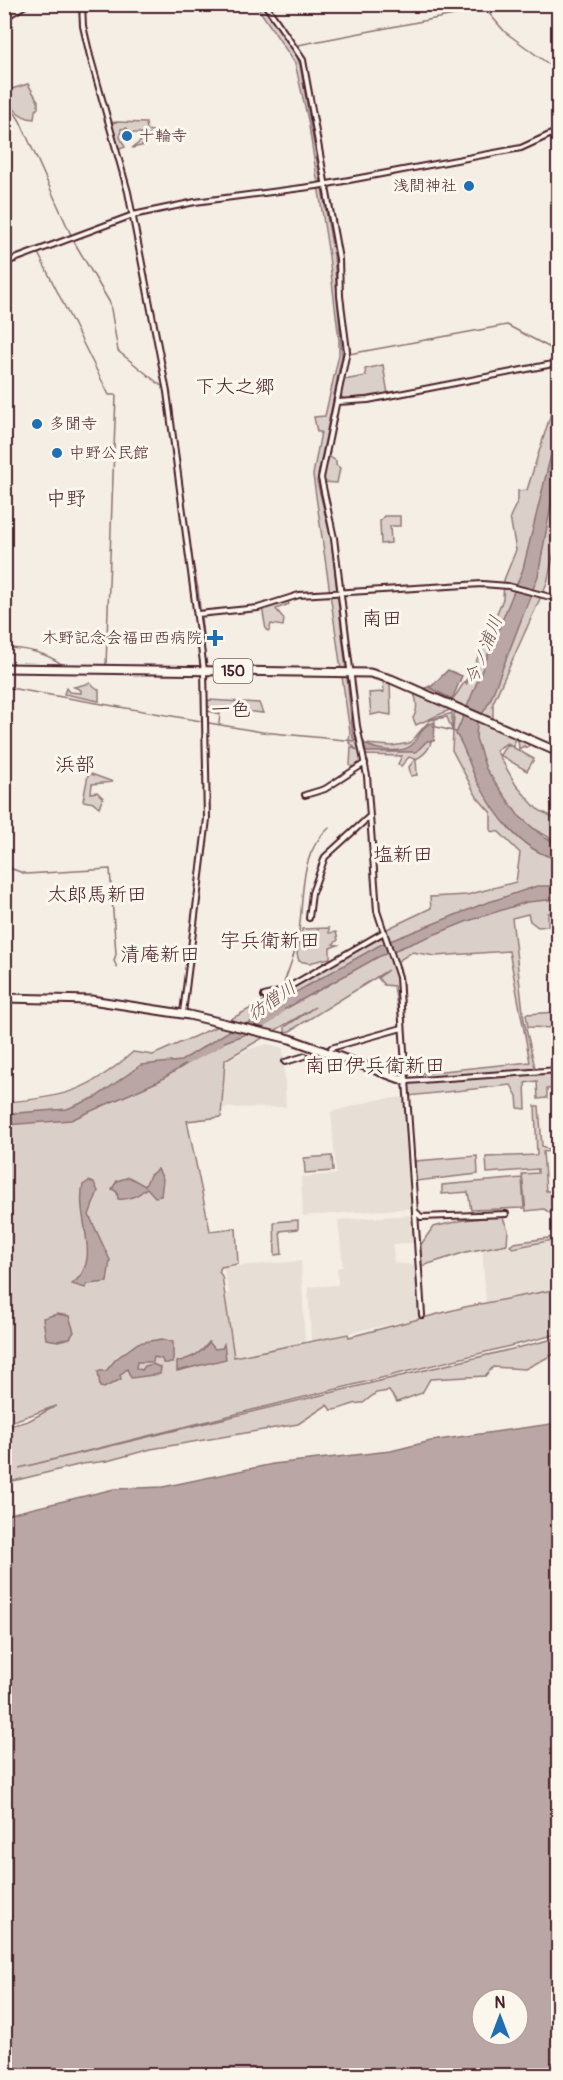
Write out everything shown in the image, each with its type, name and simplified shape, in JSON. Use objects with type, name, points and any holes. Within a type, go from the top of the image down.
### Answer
[{"type":"highway","name":"150","points":[[4,668],[351,672],[389,678],[558,752]]},
{"type":"highway","points":[[4,998],[91,1000],[183,1013],[273,1035],[406,1081]]},
{"type":"street","points":[[4,18],[27,4]]},
{"type":"street","points":[[82,4],[84,34],[133,216],[168,392],[204,670],[207,819],[183,1013]]},
{"type":"street","points":[[265,4],[303,60],[339,259],[340,296],[347,343],[321,478],[333,530],[365,763],[376,905],[395,962],[402,1028],[422,1315]]},
{"type":"street","points":[[4,263],[133,216],[195,202],[326,184],[524,147],[558,131]]},
{"type":"street","points":[[337,402],[379,398],[558,363]]},
{"type":"street","points":[[198,614],[258,608],[299,596],[482,584],[508,586],[558,599]]},
{"type":"street","points":[[304,795],[325,789],[365,763]]},
{"type":"street","points":[[309,918],[312,893],[325,857],[370,816]]},
{"type":"street","points":[[264,996],[282,991],[384,934]]},
{"type":"street","points":[[331,1048],[402,1028]]},
{"type":"street","points":[[285,1062],[305,1056]]},
{"type":"street","points":[[406,1081],[558,1070]]},
{"type":"street","points":[[416,1212],[422,1217],[506,1214]]},
{"type":"shaded area","points":[[256,5],[265,5],[303,58],[339,263],[339,296],[347,345],[327,450],[330,452],[328,458],[336,461],[336,465],[340,468],[337,483],[323,482],[358,731],[365,744],[392,746],[410,743],[430,720],[452,713],[452,730],[447,717],[435,719],[429,747],[416,759],[417,775],[411,776],[409,767],[415,759],[409,757],[401,766],[398,764],[402,756],[362,755],[363,763],[355,767],[350,766],[351,747],[357,750],[349,742],[350,732],[313,475],[321,432],[317,432],[314,417],[325,416],[339,355],[329,256],[308,120],[295,63]]},
{"type":"shaded area","points":[[28,84],[38,101],[34,119],[19,114],[9,102],[5,91]]},
{"type":"shaded area","points":[[111,123],[146,123],[147,130],[157,132],[145,137],[146,145],[132,148],[140,142],[141,133],[129,133],[127,128],[121,129],[120,137],[125,147],[117,150]]},
{"type":"shaded area","points":[[383,365],[388,394],[344,399],[340,395],[344,380],[366,376],[365,369]]},
{"type":"shaded area","points":[[558,391],[558,535],[547,583],[493,703],[493,726],[530,743],[527,748],[524,746],[519,749],[518,740],[514,739],[514,747],[507,743],[496,750],[516,785],[537,809],[558,820],[558,843],[535,829],[558,859],[558,912],[548,913],[548,926],[538,927],[530,921],[528,914],[512,918],[524,1020],[536,1072],[558,1071],[558,1088],[547,1089],[547,1098],[538,1099],[537,1081],[525,1083],[526,1109],[518,1108],[517,1096],[511,1085],[408,1096],[405,1075],[530,1062],[509,951],[435,956],[412,952],[398,961],[403,980],[403,1026],[400,1026],[394,986],[384,985],[378,978],[388,970],[290,1031],[285,1032],[285,1027],[315,1007],[225,1060],[221,1117],[187,1121],[210,1231],[236,1228],[238,1264],[221,1267],[219,1272],[222,1276],[234,1357],[348,1334],[349,1337],[465,1307],[558,1289],[558,1334],[19,1468],[558,1338],[558,1352],[525,1369],[493,1367],[485,1376],[430,1379],[422,1393],[397,1402],[389,1391],[376,1393],[363,1403],[340,1409],[331,1410],[327,1405],[298,1424],[151,1449],[5,1483],[5,1427],[28,1421],[56,1406],[5,1424],[5,1102],[43,1098],[74,1090],[102,1076],[133,1052],[153,1055],[220,1025],[388,934],[387,929],[431,908],[430,897],[467,895],[516,882],[520,853],[499,832],[491,831],[491,813],[477,797],[452,750],[454,715],[458,705],[402,681],[423,689],[430,686],[429,691],[453,699],[466,680],[466,685],[503,599],[504,580],[516,550],[510,517],[518,500],[518,491],[527,490]]},
{"type":"shaded area","points":[[558,426],[558,476],[538,576],[490,701],[477,723],[476,738],[486,769],[518,815],[545,838],[558,843],[558,859],[544,855],[520,840],[501,818],[477,781],[456,734],[523,569]]},
{"type":"shaded area","points":[[384,516],[400,516],[400,526],[390,526],[391,543],[381,544],[380,521]]},
{"type":"shaded area","points":[[287,599],[289,604],[276,609],[284,619],[283,626],[271,624],[269,631],[266,630],[262,607]]},
{"type":"shaded area","points":[[448,670],[462,676],[452,699],[430,688]]},
{"type":"shaded area","points":[[347,678],[359,739],[363,743],[384,750],[400,750],[412,745],[427,725],[435,723],[434,741],[427,741],[416,752],[365,752],[353,738]]},
{"type":"shaded area","points":[[383,680],[390,682],[391,715],[380,713],[371,715],[369,693],[384,692]]},
{"type":"shaded area","points":[[90,683],[99,690],[99,701],[64,694],[66,688],[69,692],[81,693],[81,690],[74,687]]},
{"type":"shaded area","points":[[413,691],[452,709],[416,725],[413,718],[417,704]]},
{"type":"shaded area","points":[[208,700],[259,703],[263,713],[208,707]]},
{"type":"shaded area","points":[[507,744],[534,759],[527,771],[500,755]]},
{"type":"shaded area","points":[[88,775],[113,782],[92,784],[91,793],[97,792],[103,798],[99,807],[94,803],[83,801]]},
{"type":"shaded area","points":[[537,886],[558,886],[558,899],[527,902],[468,921],[378,957],[280,1012],[256,1030],[217,1045],[159,1081],[71,1120],[5,1125],[5,1114],[67,1109],[96,1097],[141,1065],[181,1061],[229,1031],[260,1018],[285,998],[380,945],[483,904]]},
{"type":"shaded area","points":[[329,928],[329,933],[336,932],[338,940],[333,944],[338,945],[330,948],[330,958],[309,963],[299,961],[297,954],[302,929]]},
{"type":"shaded area","points":[[558,1012],[558,1028],[528,1027],[526,1014]]},
{"type":"shaded area","points":[[267,1044],[283,1048],[286,1107],[221,1108],[221,1064],[249,1049]]},
{"type":"shaded area","points":[[405,1097],[412,1208],[303,1216],[301,1177],[336,1174],[331,1112],[375,1100]]},
{"type":"shaded area","points":[[535,1106],[539,1106],[542,1146],[551,1151],[543,1152],[546,1191],[558,1191],[558,1218],[544,1209],[526,1211],[522,1174],[538,1173],[538,1169],[487,1173],[486,1157],[537,1155]]},
{"type":"shaded area","points":[[332,1156],[333,1171],[305,1173],[304,1158]]},
{"type":"shaded area","points":[[477,1156],[478,1174],[416,1181],[415,1161]]},
{"type":"shaded area","points":[[158,1169],[163,1179],[161,1196],[155,1197],[147,1188],[131,1198],[118,1199],[117,1192],[112,1189],[117,1181],[129,1177],[145,1186],[150,1175]]},
{"type":"shaded area","points":[[522,1178],[524,1208],[471,1210],[468,1192],[442,1194],[442,1185]]},
{"type":"shaded area","points":[[89,1181],[94,1183],[98,1191],[89,1215],[110,1260],[107,1282],[88,1284],[85,1288],[72,1284],[81,1274],[86,1263],[82,1198],[83,1185]]},
{"type":"shaded area","points":[[412,1215],[414,1243],[393,1244],[394,1263],[415,1265],[420,1318],[311,1341],[308,1287],[338,1285],[337,1268],[343,1267],[338,1220]]},
{"type":"shaded area","points":[[502,1216],[508,1230],[507,1244],[466,1252],[422,1266],[418,1249],[433,1227],[464,1220]]},
{"type":"shaded area","points":[[505,1217],[508,1248],[558,1239],[558,1289],[486,1304],[480,1218]]},
{"type":"shaded area","points":[[558,1218],[558,1239],[513,1248],[510,1246],[514,1243],[554,1237],[554,1225]]},
{"type":"shaded area","points":[[298,1220],[298,1229],[280,1231],[282,1254],[275,1255],[274,1222]]},
{"type":"shaded area","points":[[301,1261],[305,1343],[235,1357],[229,1339],[223,1294],[229,1293],[223,1267]]},
{"type":"shaded area","points":[[57,1314],[69,1316],[74,1332],[70,1338],[58,1341],[46,1339],[43,1318]]},
{"type":"shaded area","points":[[162,1339],[173,1342],[173,1363],[163,1363],[162,1359],[154,1357],[153,1362],[137,1362],[136,1368],[142,1370],[145,1366],[153,1364],[161,1368],[160,1374],[131,1378],[127,1369],[120,1375],[121,1379],[104,1388],[100,1387],[98,1371],[106,1371],[116,1359],[138,1343]]},
{"type":"shaded area","points":[[209,1342],[215,1349],[222,1348],[224,1344],[226,1359],[177,1371],[177,1362],[203,1350]]},
{"type":"shaded area","points":[[558,1423],[558,2075],[5,2075],[5,1515],[114,1489],[163,1487],[273,1464],[391,1451],[431,1441]]},
{"type":"waterway","points":[[260,4],[287,40]]},
{"type":"waterway","points":[[481,4],[505,32],[558,71]]},
{"type":"waterway","points":[[298,45],[485,9]]},
{"type":"waterway","points":[[295,51],[300,65],[334,256],[342,355],[317,481],[331,539],[346,669]]},
{"type":"waterway","points":[[4,96],[20,121],[71,235]]},
{"type":"waterway","points":[[73,240],[110,303],[118,351],[164,388],[172,441]]},
{"type":"waterway","points":[[38,253],[109,395],[116,395],[106,665]]},
{"type":"waterway","points":[[349,354],[507,325],[558,352]]},
{"type":"waterway","points":[[190,548],[198,589],[206,665]]},
{"type":"waterway","points":[[4,648],[35,652],[63,665]]},
{"type":"waterway","points":[[70,666],[192,666]]},
{"type":"waterway","points":[[4,687],[201,721]]},
{"type":"waterway","points":[[208,711],[220,714],[219,723]]},
{"type":"waterway","points":[[209,723],[262,732],[355,741]]},
{"type":"waterway","points":[[433,726],[456,732]]},
{"type":"waterway","points":[[277,991],[283,986],[297,943],[307,865],[319,839],[329,828]]},
{"type":"waterway","points":[[4,866],[26,874],[110,869],[116,954],[114,961],[117,967]]},
{"type":"waterway","points":[[275,995],[275,1008]]},
{"type":"waterway","name":"彷僧川","points":[[255,1030],[273,1019],[282,1010]]},
{"type":"waterway","name":"彷僧川","points":[[188,1062],[222,1043]]},
{"type":"place","name":"十輪寺","points":[[127,136]]},
{"type":"place","name":"浅間神社","points":[[469,186]]},
{"type":"place","name":"多聞寺","points":[[37,424]]},
{"type":"place","name":"中野公民館","points":[[57,453]]},
{"type":"place","name":"木野記念会福田西病院","points":[[215,638]]},
{"type":"district","name":"下大之郷","points":[[235,386]]},
{"type":"district","name":"中野","points":[[66,498]]},
{"type":"district","name":"南田","points":[[382,618]]},
{"type":"district","name":"一色","points":[[231,709]]},
{"type":"district","name":"浜部","points":[[75,764]]},
{"type":"district","name":"塩新田","points":[[403,854]]},
{"type":"district","name":"太郎馬新田","points":[[97,894]]},
{"type":"district","name":"宇兵衛新田","points":[[270,940]]},
{"type":"district","name":"清庵新田","points":[[160,954]]},
{"type":"district","name":"南田伊兵衛新田","points":[[375,1065]]},
{"type":"water label","name":"今ノ浦川","points":[[484,650]]}]
